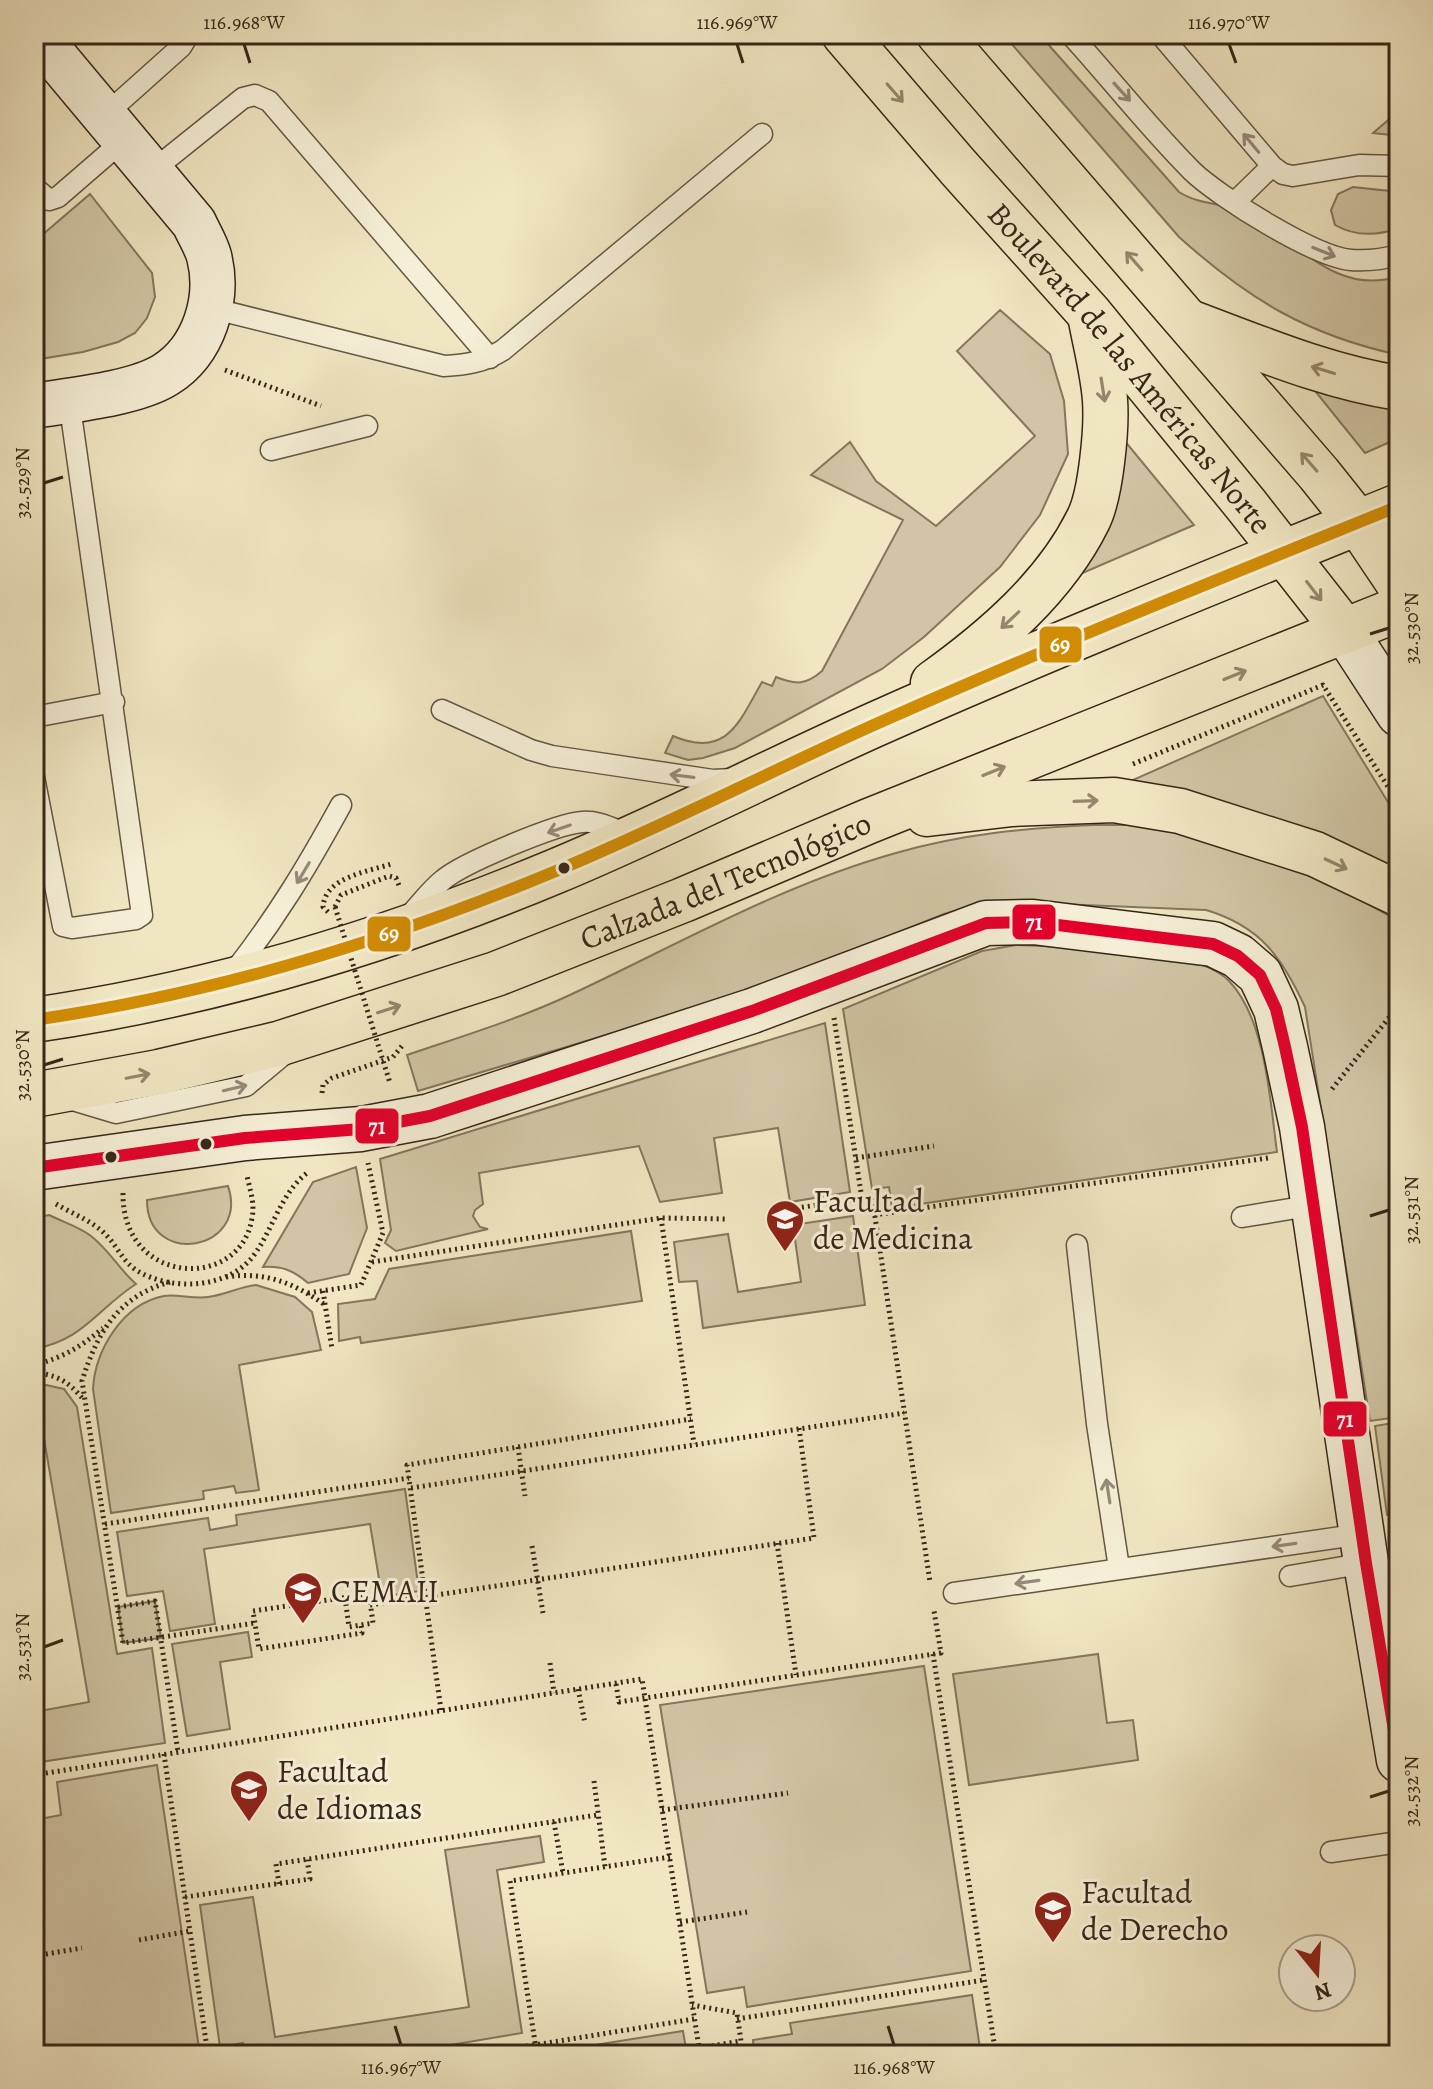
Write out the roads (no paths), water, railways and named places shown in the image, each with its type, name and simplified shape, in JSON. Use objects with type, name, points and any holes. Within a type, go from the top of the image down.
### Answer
[{"type":"main road","name":"Boulevard de las Américas Norte","points":[[844,34],[1089,313],[1345,631]]},
{"type":"main road","points":[[939,34],[1358,523],[1399,584]]},
{"type":"main road","points":[[874,725],[956,667],[1013,618],[1055,572],[1089,518],[1103,457],[1105,400],[1089,313]]},
{"type":"main road","points":[[1185,320],[1301,363],[1366,383],[1399,388]]},
{"type":"main road","points":[[34,1020],[170,997],[225,983],[396,913],[557,871],[874,725],[1283,551],[1399,506]]},
{"type":"main road","name":"Calzada del Tecnológico","points":[[42,1094],[159,1072],[305,1036],[496,974],[1399,609]]},
{"type":"main road","points":[[869,821],[1012,804],[1114,800],[1180,811],[1230,825],[1315,854],[1399,894]]},
{"type":"street","points":[[36,34],[194,223],[208,253],[213,279],[211,308],[202,333],[187,356],[166,375],[136,387],[52,403]]},
{"type":"street","name":"Boulevard de las Américas Norte","points":[[1345,631],[1399,714]]},
{"type":"street","points":[[45,1186],[245,1138],[361,1129],[430,1116],[752,1011],[986,923],[1033,922],[1213,944],[1238,956],[1260,975],[1276,1009],[1302,1127],[1364,1548],[1399,1760]]},
{"type":"lane","points":[[128,142],[189,34]]},
{"type":"lane","points":[[1070,34],[1193,171],[1235,202],[1326,254],[1350,260],[1399,255]]},
{"type":"lane","points":[[1160,34],[1272,166],[1283,174],[1293,176],[1359,165],[1399,166]]},
{"type":"lane","points":[[34,187],[49,200],[58,197],[128,142],[255,95],[269,101],[490,358]]},
{"type":"lane","points":[[211,308],[444,366],[468,365],[490,358],[762,134]]},
{"type":"lane","points":[[1235,202],[1272,166]]},
{"type":"lane","points":[[34,777],[63,926],[72,928],[124,921],[142,915],[114,702],[52,403]]},
{"type":"lane","points":[[271,450],[367,426]]},
{"type":"lane","points":[[34,717],[114,702]]},
{"type":"lane","points":[[442,710],[531,750],[571,761],[713,780],[760,780]]},
{"type":"lane","points":[[225,983],[272,923],[304,874],[341,805]]},
{"type":"lane","points":[[1242,1217],[1314,1205]]},
{"type":"lane","points":[[1077,1245],[1097,1424],[1119,1568]]},
{"type":"lane","points":[[954,1593],[1119,1568],[1364,1548]]},
{"type":"lane","points":[[1290,1576],[1364,1548]]},
{"type":"lane","points":[[1331,1852],[1399,1842]]},
{"type":"place","name":"Facultad de Medicina","points":[[785,1253]]},
{"type":"place","name":"CEMAII","points":[[303,1625]]},
{"type":"place","name":"Facultad de Idiomas","points":[[249,1823]]},
{"type":"place","name":"Facultad de Derecho","points":[[1053,1944]]}]
